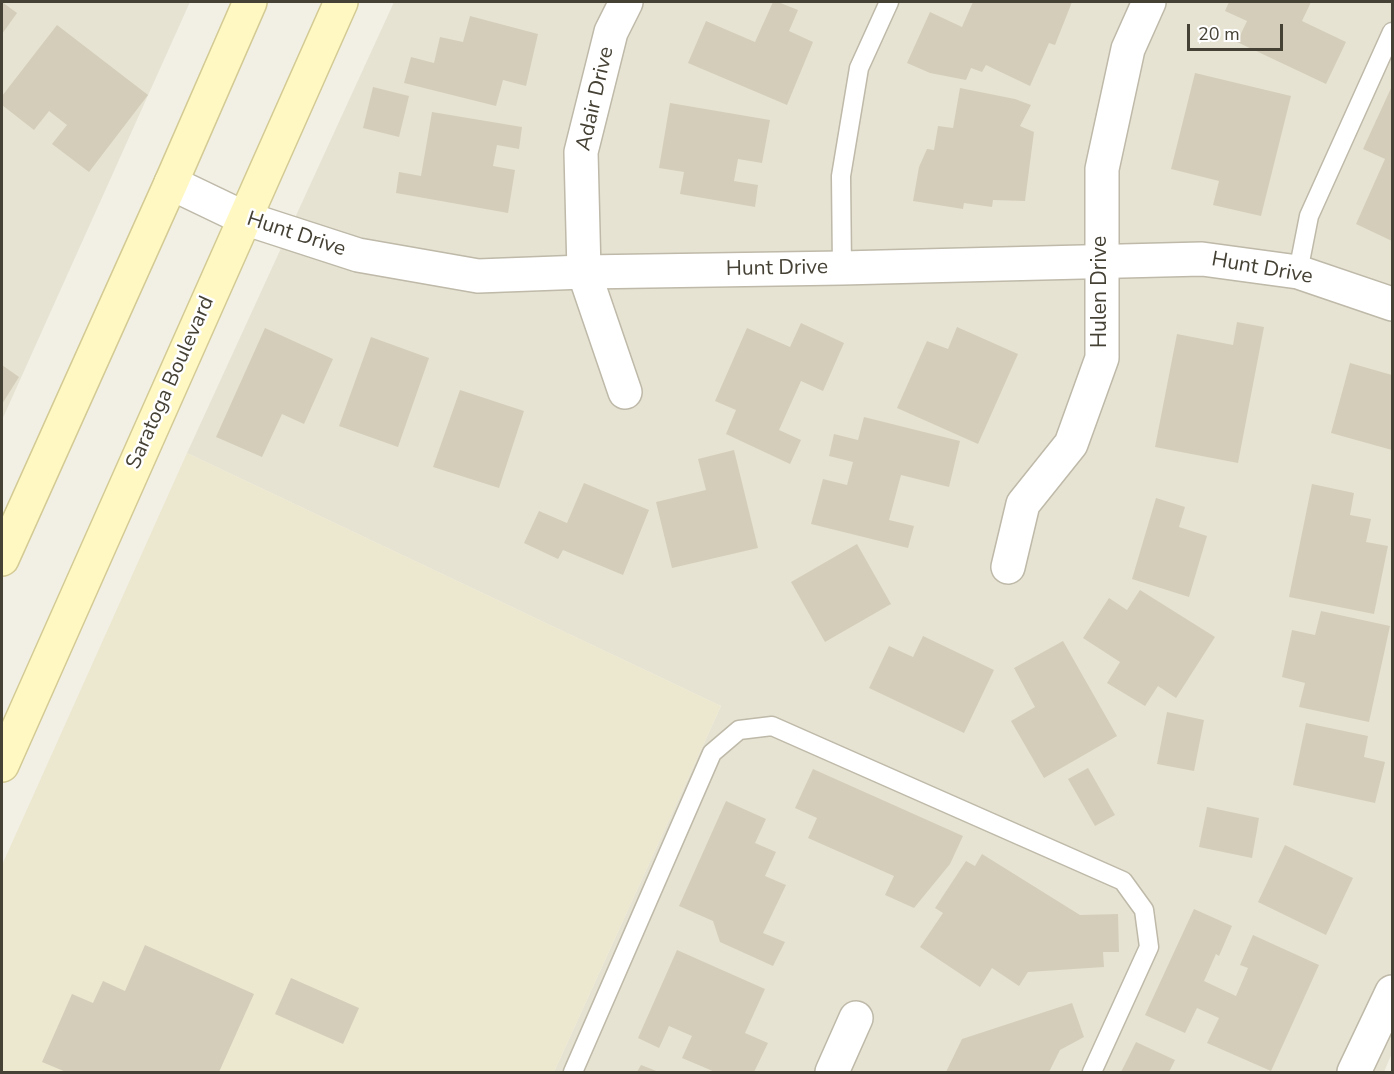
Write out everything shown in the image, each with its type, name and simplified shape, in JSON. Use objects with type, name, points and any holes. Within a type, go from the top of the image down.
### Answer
[{"type":"main road","points":[[2,559],[250,2]]},
{"type":"main road","name":"Saratoga Boulevard","points":[[2,765],[341,2]]},
{"type":"street","name":"Adair Drive","points":[[625,392],[584,272],[581,152],[611,32],[626,2]]},
{"type":"street","name":"Hulen Drive","points":[[1008,567],[1023,504],[1071,444],[1102,358],[1102,169],[1128,49],[1149,2]]},
{"type":"street","name":"Hunt Drive","points":[[171,183],[244,218],[358,255],[478,276],[1202,259],[1298,272],[1392,304]]},
{"type":"street","points":[[1354,1072],[1392,992]]},
{"type":"street","points":[[832,1072],[856,1018]]},
{"type":"lane","points":[[842,268],[841,176],[859,68],[889,2]]},
{"type":"lane","points":[[1298,272],[1309,216],[1392,32]]},
{"type":"lane","points":[[573,1072],[712,753],[739,730],[772,726],[1123,881],[1144,910],[1149,947],[1092,1072]]},
{"type":"shaded area","points":[[2,2],[190,2],[2,420]]},
{"type":"shaded area","points":[[394,2],[1392,2],[1392,1053],[1384,1072],[554,1072],[721,706],[187,453]]},
{"type":"shaded area","points":[[187,453],[721,706],[554,1072],[2,1072],[2,865]]},
{"type":"building","points":[[2,2],[17,13],[2,34]]},
{"type":"building","points":[[773,2],[798,10],[789,31],[813,42],[787,105],[688,63],[706,21],[755,42]]},
{"type":"building","points":[[973,2],[1072,2],[1055,45],[1049,43],[1030,86],[986,65],[982,72],[971,68],[966,80],[930,73],[907,63],[930,12],[962,27]]},
{"type":"building","points":[[1229,2],[1311,2],[1302,21],[1346,42],[1326,84],[1237,42],[1247,21],[1225,11]]},
{"type":"building","points":[[470,16],[538,34],[526,86],[503,80],[496,106],[404,83],[411,57],[434,63],[440,37],[463,42]]},
{"type":"building","points":[[57,25],[148,95],[89,172],[52,144],[67,125],[49,111],[34,130],[2,105],[2,96]]},
{"type":"building","points":[[1195,73],[1291,96],[1261,216],[1213,205],[1219,181],[1171,169]]},
{"type":"building","points":[[1392,86],[1392,241],[1356,224],[1385,159],[1363,149]]},
{"type":"building","points":[[373,87],[409,96],[399,137],[363,128]]},
{"type":"building","points":[[960,88],[1015,99],[1031,105],[1020,126],[1034,132],[1025,201],[993,200],[992,207],[964,203],[963,209],[913,201],[919,167],[927,149],[934,150],[938,126],[953,128]]},
{"type":"building","points":[[670,103],[770,120],[762,163],[738,159],[734,181],[758,185],[755,207],[680,194],[684,172],[659,168]]},
{"type":"building","points":[[432,112],[522,127],[519,149],[497,145],[493,166],[515,170],[508,213],[396,193],[399,172],[421,176]]},
{"type":"building","points":[[1237,322],[1264,327],[1238,463],[1155,447],[1177,334],[1233,345]]},
{"type":"building","points":[[801,323],[844,343],[823,391],[801,381],[779,430],[801,440],[790,464],[726,434],[736,410],[715,401],[747,328],[790,347]]},
{"type":"building","points":[[957,327],[1018,354],[978,444],[897,408],[927,341],[948,349]]},
{"type":"building","points":[[265,328],[333,359],[304,424],[282,414],[262,457],[216,437]]},
{"type":"building","points":[[371,337],[429,358],[398,447],[339,426]]},
{"type":"building","points":[[1350,363],[1392,375],[1392,450],[1331,433]]},
{"type":"building","points":[[2,365],[19,377],[2,404]]},
{"type":"building","points":[[460,390],[524,411],[499,488],[433,467]]},
{"type":"building","points":[[864,417],[960,441],[949,487],[901,475],[889,520],[914,526],[908,548],[811,524],[823,479],[847,485],[853,462],[829,456],[834,434],[858,440]]},
{"type":"building","points":[[734,450],[758,548],[672,568],[656,502],[706,490],[698,459]]},
{"type":"building","points":[[584,483],[649,510],[623,575],[563,550],[558,559],[524,543],[539,511],[567,523]]},
{"type":"building","points":[[1312,484],[1354,493],[1350,515],[1371,519],[1366,542],[1388,546],[1374,614],[1289,597]]},
{"type":"building","points":[[1156,498],[1185,507],[1179,527],[1207,536],[1189,597],[1132,579]]},
{"type":"building","points":[[857,544],[891,604],[825,642],[791,582]]},
{"type":"building","points":[[1140,590],[1215,637],[1176,698],[1158,686],[1145,706],[1107,683],[1120,662],[1083,638],[1109,598],[1127,610]]},
{"type":"building","points":[[1321,611],[1390,626],[1369,722],[1299,707],[1305,683],[1282,677],[1292,630],[1315,635]]},
{"type":"building","points":[[923,636],[994,670],[964,733],[869,688],[889,646],[913,657]]},
{"type":"building","points":[[1063,641],[1117,736],[1044,778],[1011,721],[1035,707],[1014,668]]},
{"type":"building","points":[[1167,712],[1204,720],[1194,771],[1157,764]]},
{"type":"building","points":[[1306,723],[1368,736],[1364,757],[1385,762],[1375,803],[1293,785]]},
{"type":"building","points":[[1088,768],[1115,815],[1095,826],[1068,779]]},
{"type":"building","points":[[813,769],[963,836],[950,864],[914,908],[885,895],[894,876],[808,838],[817,818],[795,808]]},
{"type":"building","points":[[726,801],[766,819],[755,843],[776,852],[765,876],[786,885],[763,933],[785,942],[773,966],[720,942],[713,921],[679,906]]},
{"type":"building","points":[[1207,807],[1259,818],[1252,858],[1199,847]]},
{"type":"building","points":[[1285,845],[1353,878],[1326,935],[1258,902]]},
{"type":"building","points":[[982,854],[1080,915],[1118,914],[1119,952],[1103,952],[1104,967],[1028,972],[1019,986],[992,968],[980,987],[920,947],[943,913],[935,908],[966,861],[975,866]]},
{"type":"building","points":[[1194,909],[1232,926],[1219,956],[1216,954],[1204,981],[1236,996],[1248,968],[1240,965],[1253,935],[1319,965],[1271,1071],[1207,1043],[1219,1018],[1197,1008],[1185,1033],[1145,1015]]},
{"type":"building","points":[[145,945],[254,994],[219,1072],[66,1072],[42,1062],[72,994],[93,1003],[103,981],[125,991]]},
{"type":"building","points":[[677,950],[765,989],[745,1033],[768,1043],[754,1072],[715,1072],[682,1058],[692,1036],[669,1026],[659,1048],[638,1038]]},
{"type":"building","points":[[291,978],[359,1008],[343,1044],[275,1014]]},
{"type":"building","points":[[1072,1003],[1084,1037],[1060,1050],[1049,1072],[946,1072],[962,1039]]},
{"type":"building","points":[[1136,1042],[1175,1060],[1169,1072],[1121,1072]]},
{"type":"building","points":[[641,1065],[659,1072],[637,1072]]}]
